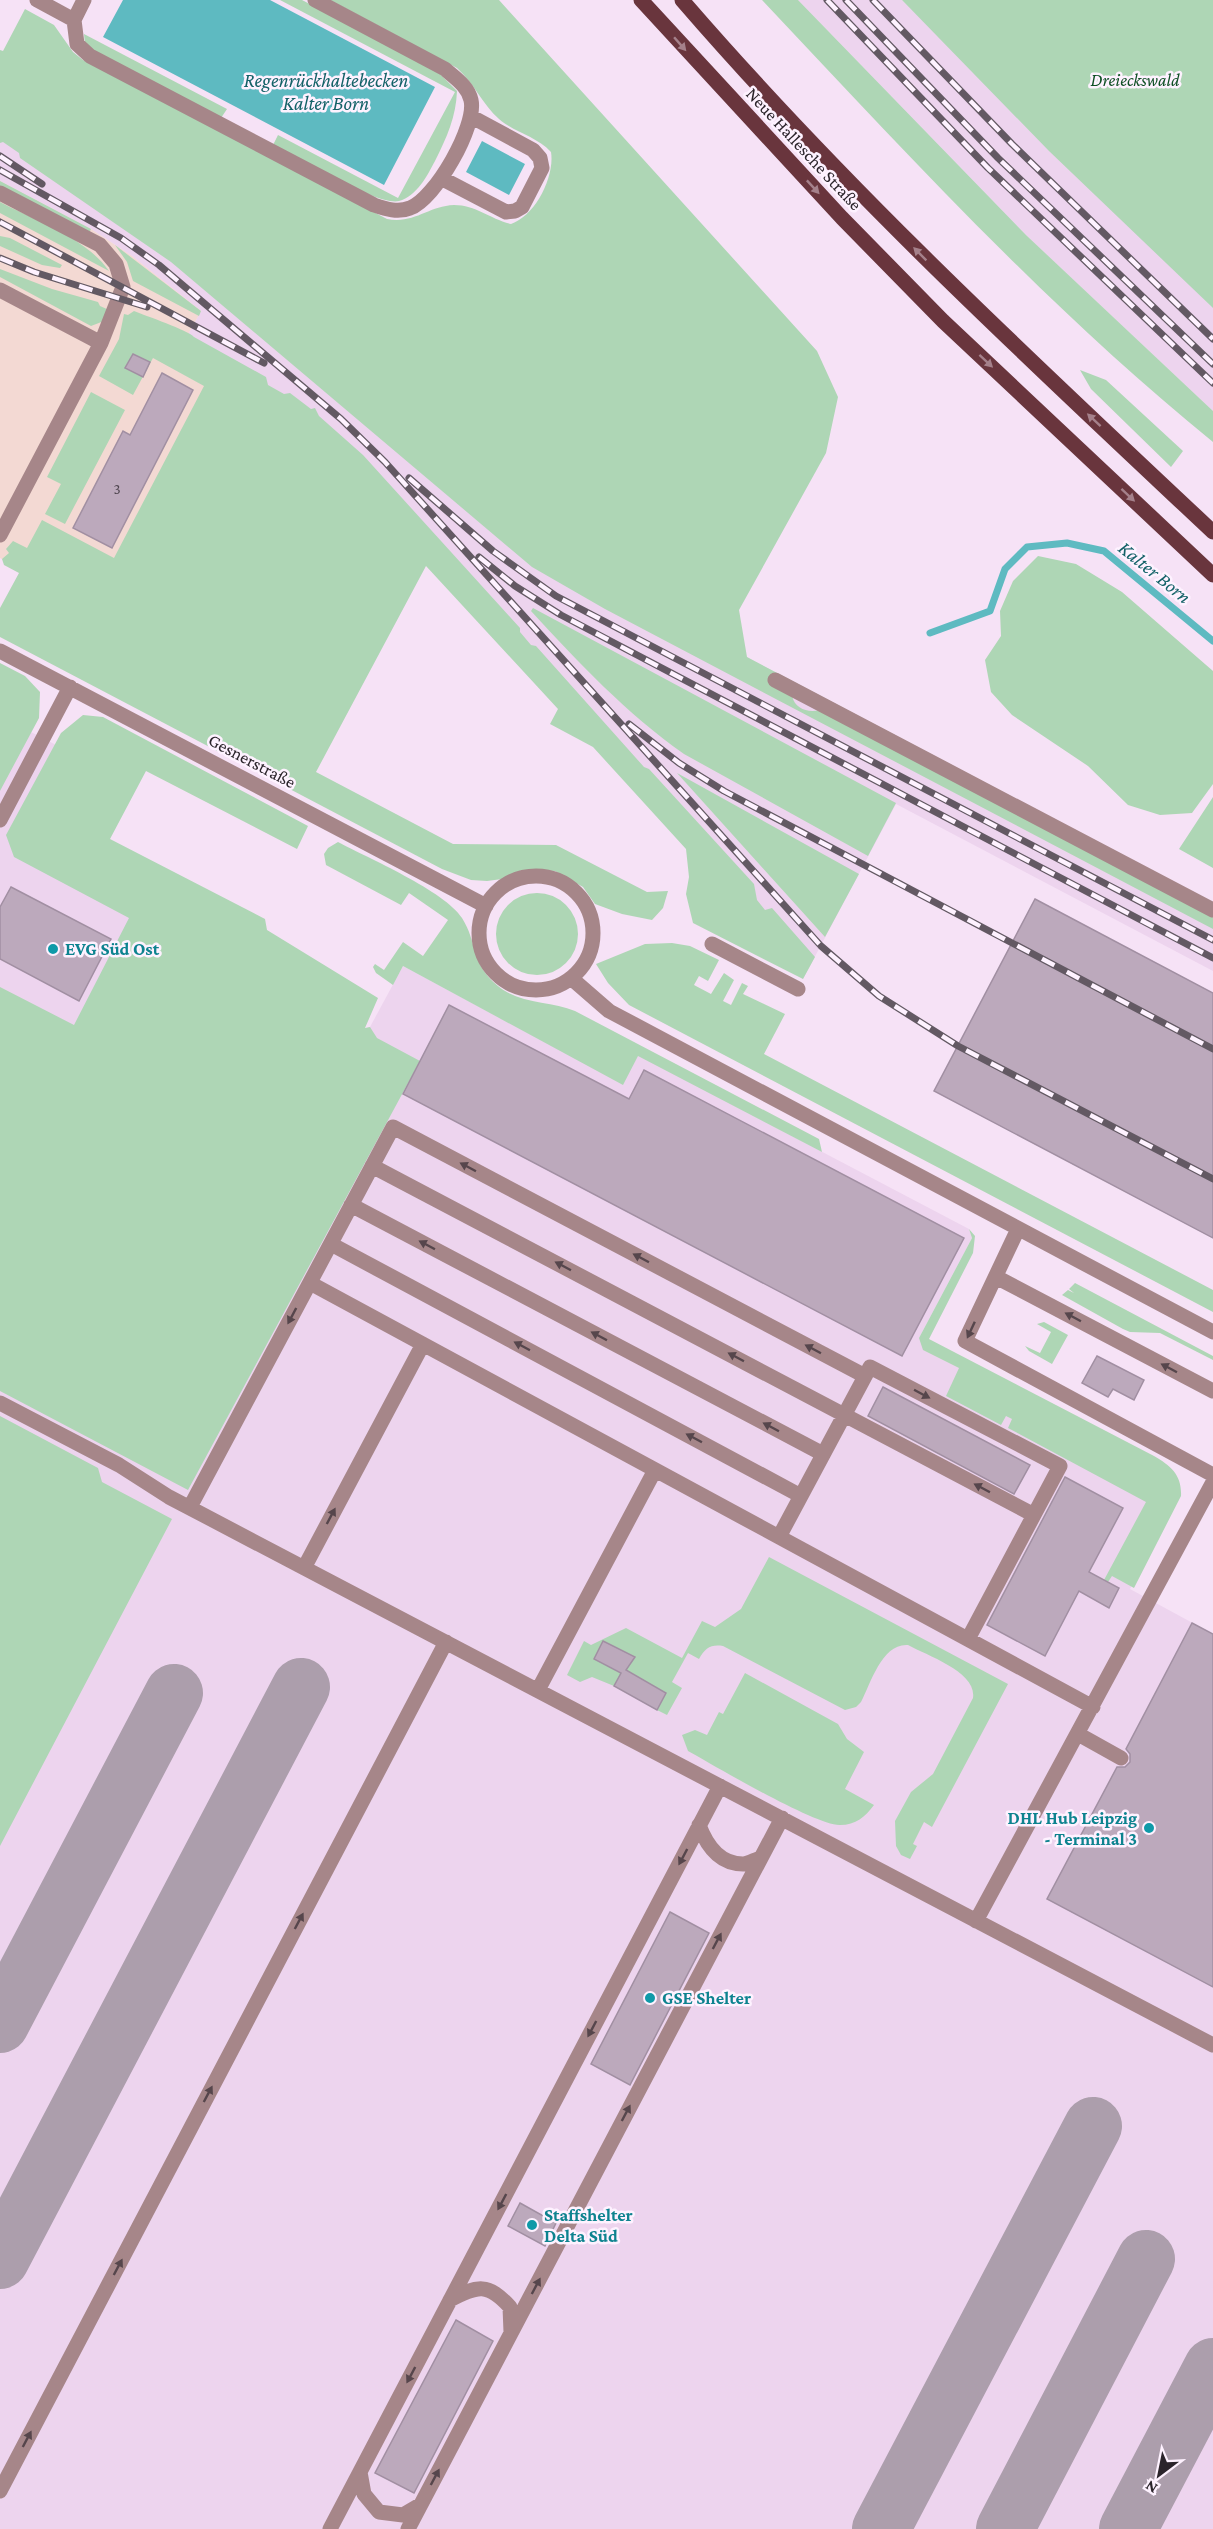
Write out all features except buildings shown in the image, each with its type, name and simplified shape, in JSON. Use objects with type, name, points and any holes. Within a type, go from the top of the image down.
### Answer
[{"type":"main road","name":"Neue Hallesche Straße","points":[[641,0],[834,209],[944,321],[1213,575]]},
{"type":"main road","name":"Neue Hallesche Straße","points":[[682,0],[861,195],[961,296],[1213,532]]},
{"type":"lane","points":[[37,0],[74,20]]},
{"type":"lane","points":[[84,0],[74,20],[77,44],[90,56],[374,205],[392,210],[410,208],[429,196],[441,178],[472,117],[471,99],[464,84],[445,69],[315,0]]},
{"type":"lane","points":[[441,178],[506,212],[522,207],[542,168],[540,158],[532,150],[472,117]]},
{"type":"lane","points":[[0,193],[100,245],[117,264],[123,287],[100,343],[4,516],[0,535]]},
{"type":"lane","points":[[0,290],[100,343]]},
{"type":"lane","name":"Gesnerstraße","points":[[0,651],[486,906]]},
{"type":"lane","points":[[775,680],[1213,910]]},
{"type":"lane","points":[[0,820],[70,687]]},
{"type":"lane","points":[[526,877],[552,879],[578,894],[589,913],[593,939],[585,963],[562,984],[537,990],[518,987],[503,980],[492,970],[480,943],[481,920],[486,906],[504,886],[526,877]]},
{"type":"lane","points":[[712,944],[798,989]]},
{"type":"lane","points":[[571,978],[609,1011],[1213,1332]]},
{"type":"lane","points":[[190,1508],[393,1127],[868,1372],[1060,1466],[968,1639]]},
{"type":"lane","points":[[372,1166],[1034,1515]]},
{"type":"lane","points":[[351,1205],[823,1454]]},
{"type":"lane","points":[[1018,1229],[965,1341],[1213,1475]]},
{"type":"lane","points":[[331,1244],[801,1496]]},
{"type":"lane","points":[[996,1277],[1213,1391]]},
{"type":"lane","points":[[310,1283],[1093,1707]]},
{"type":"lane","points":[[304,1568],[423,1344]]},
{"type":"lane","points":[[779,1537],[868,1372]]},
{"type":"lane","points":[[0,1403],[119,1465],[190,1508],[1213,2045]]},
{"type":"lane","points":[[538,1690],[655,1470]]},
{"type":"lane","points":[[976,1921],[1213,1482]]},
{"type":"lane","points":[[0,2491],[446,1642]]},
{"type":"lane","points":[[1078,1734],[1121,1758]]},
{"type":"lane","points":[[330,2529],[720,1786]]},
{"type":"lane","points":[[408,2529],[782,1818]]},
{"type":"lane","points":[[699,1825],[707,1845],[723,1858],[743,1864],[761,1857]]},
{"type":"lane","points":[[450,2300],[473,2288],[495,2291],[510,2307],[512,2332]]},
{"type":"lane","points":[[360,2472],[364,2494],[379,2512],[403,2515],[421,2504]]},
{"type":"shaded area","points":[[798,0],[902,0],[1213,308],[1213,411],[1026,235]]},
{"type":"shaded area","points":[[0,126],[547,552],[1213,903],[1213,971],[896,804],[803,979],[738,894],[352,463],[170,367],[201,311],[132,256],[91,229],[0,181]]},
{"type":"shaded area","points":[[0,181],[91,229],[132,256],[201,311],[170,367],[238,404],[124,623],[0,558]]},
{"type":"shaded area","points":[[0,716],[62,748],[21,840],[364,1029],[370,1027],[403,966],[623,1084],[638,1055],[969,1229],[972,1238],[919,1338],[1027,1402],[1172,1510],[1130,1589],[1213,1634],[1213,2529],[0,2529]]},
{"type":"green space","points":[[280,0],[302,0],[436,70],[457,91],[453,118],[443,144],[425,179],[411,195],[399,201],[389,201],[374,196],[356,189],[273,145],[278,135],[398,198],[455,92]]},
{"type":"green space","points":[[330,0],[499,0],[817,351],[838,397],[826,453],[739,610],[747,657],[1213,903],[792,696],[799,707],[811,711],[820,710],[1213,916],[1213,929],[605,609],[532,567],[171,262],[20,158],[19,153],[3,142],[0,143],[0,50],[3,51],[25,9],[54,25],[73,52],[83,60],[387,219],[406,219],[436,208],[454,205],[469,207],[511,224],[528,213],[542,194],[546,184],[550,173],[551,152],[539,142],[499,119],[457,68]]},
{"type":"green space","points":[[762,0],[798,0],[1026,235],[1213,411],[1213,442],[1152,391],[1036,284],[925,172]]},
{"type":"green space","name":"Dreieckswald","points":[[902,0],[1213,0],[1213,308],[1049,151]]},
{"type":"green space","points":[[84,34],[227,109],[221,118],[95,52],[85,44]]},
{"type":"green space","points":[[0,181],[91,229],[89,233],[0,186]]},
{"type":"green space","points":[[0,202],[73,239],[99,259],[109,271],[0,213]]},
{"type":"green space","points":[[0,236],[10,238],[62,265],[60,268],[42,265],[0,246]]},
{"type":"green space","points":[[115,245],[201,311],[199,316],[133,281],[127,262]]},
{"type":"green space","points":[[0,269],[52,289],[98,302],[100,306],[109,310],[104,321],[91,326],[0,277]]},
{"type":"green space","points":[[134,311],[190,334],[266,377],[268,385],[284,394],[290,393],[311,409],[315,408],[319,416],[363,455],[520,628],[520,632],[531,645],[536,646],[644,767],[649,769],[754,884],[757,900],[765,910],[772,908],[815,957],[803,979],[693,923],[686,894],[689,877],[686,849],[593,747],[550,724],[558,709],[426,566],[316,772],[453,844],[556,845],[647,892],[668,891],[663,908],[652,920],[622,914],[595,904],[583,887],[555,871],[522,870],[502,879],[487,881],[471,880],[442,869],[0,637],[0,608],[19,573],[4,565],[2,559],[9,553],[6,549],[13,541],[27,548],[42,520],[114,558],[204,386],[153,358],[133,395],[99,376],[119,339],[124,314],[128,315]]},
{"type":"green space","points":[[1080,370],[1106,380],[1183,451],[1171,467],[1091,389]]},
{"type":"green space","points":[[91,392],[125,410],[65,524],[45,514],[61,484],[47,477]]},
{"type":"green space","points":[[1038,556],[1076,564],[1122,592],[1213,671],[1213,784],[1192,813],[1160,815],[1128,805],[1088,766],[1012,715],[991,692],[985,660],[1001,636],[1000,611],[1013,581]]},
{"type":"green space","points":[[533,608],[896,803],[868,856],[684,754],[642,722],[604,687],[531,611]]},
{"type":"green space","points":[[0,663],[25,676],[40,692],[39,718],[0,791]]},
{"type":"green space","points":[[83,715],[103,717],[308,826],[297,849],[146,771],[110,839],[265,919],[267,930],[378,998],[365,1028],[370,1027],[377,1038],[420,1061],[188,1490],[0,1391],[0,987],[74,1025],[129,918],[14,857],[6,835],[61,733]]},
{"type":"green space","points":[[677,773],[859,874],[825,937]]},
{"type":"green space","points":[[1213,797],[1213,868],[1179,849]]},
{"type":"green space","points":[[338,842],[423,886],[453,908],[467,927],[483,969],[489,978],[506,992],[575,1011],[819,1139],[822,1152],[638,1056],[623,1085],[403,966],[393,985],[376,973],[373,967],[375,964],[384,970],[403,942],[423,956],[448,920],[409,893],[401,905],[326,865],[324,854],[328,848]]},
{"type":"green space","points":[[537,893],[553,896],[566,905],[575,918],[578,934],[575,950],[566,963],[553,972],[537,975],[521,972],[508,963],[499,950],[496,934],[499,918],[508,905],[521,896]]},
{"type":"green space","points":[[672,943],[690,946],[719,960],[708,981],[699,976],[694,985],[711,994],[724,973],[734,980],[723,1001],[731,1005],[742,983],[748,986],[743,994],[785,1014],[764,1054],[1213,1290],[1213,1312],[629,1005],[608,983],[596,964],[645,944]]},
{"type":"green space","points":[[969,1229],[975,1236],[973,1253],[929,1339],[1154,1456],[1174,1472],[1180,1482],[1181,1496],[1134,1588],[1112,1576],[1108,1582],[1104,1580],[1146,1502],[1008,1428],[1012,1419],[1006,1416],[1001,1425],[946,1396],[959,1368],[923,1350],[919,1338],[972,1238]]},
{"type":"green space","points":[[1075,1283],[1213,1356],[1213,1360],[1160,1333],[1130,1332],[1123,1329],[1062,1295],[1068,1290],[1074,1293],[1069,1289]]},
{"type":"green space","points":[[1044,1322],[1068,1335],[1052,1364],[1029,1351],[1025,1346],[1040,1353],[1051,1332],[1037,1324]]},
{"type":"green space","points":[[0,1416],[98,1468],[102,1482],[172,1519],[0,1846]]},
{"type":"green space","points":[[769,1557],[1008,1684],[932,1827],[924,1822],[913,1844],[917,1846],[910,1859],[901,1855],[896,1846],[895,1821],[911,1792],[933,1774],[973,1698],[972,1689],[967,1680],[938,1660],[908,1645],[891,1650],[873,1675],[861,1702],[856,1707],[845,1710],[723,1646],[709,1648],[699,1659],[688,1653],[672,1682],[682,1688],[667,1715],[657,1710],[666,1693],[624,1669],[614,1686],[592,1677],[580,1682],[567,1675],[584,1641],[591,1645],[626,1628],[682,1658],[702,1621],[715,1627],[741,1609]]},
{"type":"green space","points":[[745,1673],[838,1724],[847,1739],[864,1752],[845,1789],[874,1805],[864,1817],[846,1825],[828,1823],[788,1806],[688,1751],[682,1735],[695,1730],[707,1735],[719,1712],[723,1714]]},
{"type":"water","name":"Regenrückhaltebecken Kalter Born","points":[[123,0],[270,0],[435,87],[384,185],[103,37]]},
{"type":"water","points":[[482,141],[525,164],[509,195],[466,172]]},
{"type":"waterway","name":"Kalter Born","points":[[930,633],[990,611],[1005,569],[1027,547],[1067,543],[1104,551],[1213,641]]},
{"type":"taxiway","points":[[0,2260],[301,1687]]},
{"type":"taxiway","points":[[0,2024],[174,1693]]},
{"type":"taxiway","points":[[881,2529],[1093,2126]]},
{"type":"taxiway","points":[[1005,2529],[1146,2259]]},
{"type":"taxiway","points":[[1128,2529],[1213,2367]]},
{"type":"railway","points":[[827,0],[988,168],[1213,383]]},
{"type":"railway","points":[[846,0],[998,158],[1213,364]]},
{"type":"railway","points":[[873,0],[1012,144],[1213,339]]},
{"type":"railway","points":[[0,156],[42,184]]},
{"type":"railway","points":[[0,170],[121,238],[159,265],[341,419],[385,462],[821,946],[879,996],[958,1046],[1213,1179]]},
{"type":"railway","points":[[0,222],[264,363]]},
{"type":"railway","points":[[0,258],[34,272],[147,307]]},
{"type":"railway","points":[[409,478],[493,551],[556,596],[1213,940]]},
{"type":"railway","points":[[479,557],[515,586],[561,615],[1213,958]]},
{"type":"railway","points":[[629,724],[679,763],[724,791],[1213,1049]]},
{"type":"place","name":"EVG Süd Ost","points":[[53,949]]},
{"type":"place","name":"DHL Hub Leipzig - Terminal 3","points":[[1149,1828]]},
{"type":"place","name":"GSE Shelter","points":[[650,1998]]},
{"type":"place","name":"Staffshelter Delta Süd","points":[[532,2225]]}]
